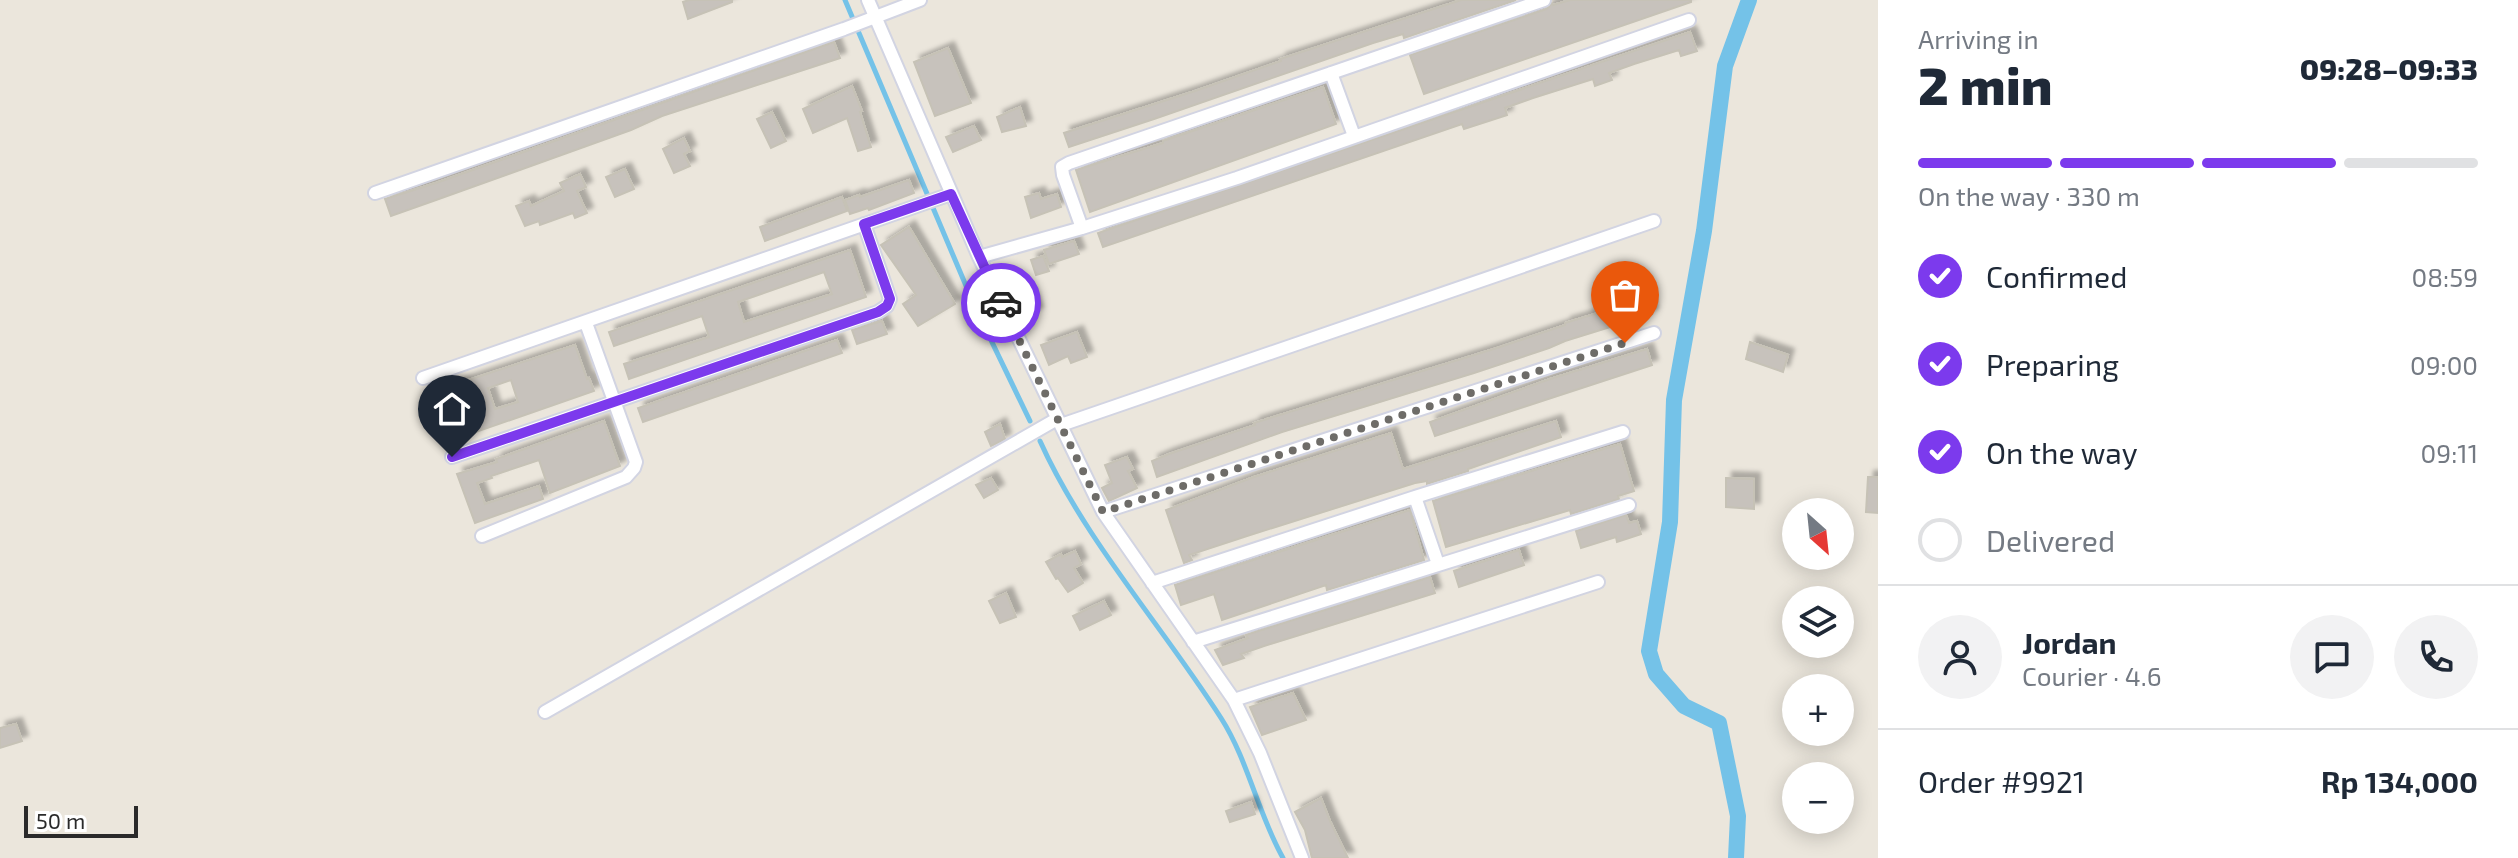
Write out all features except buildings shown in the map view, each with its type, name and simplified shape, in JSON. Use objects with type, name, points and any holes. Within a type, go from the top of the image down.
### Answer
[{"type":"street","points":[[868,0],[872,19],[946,196],[979,257],[1103,512],[1234,700],[1260,753],[1302,858]]},
{"type":"street","points":[[375,193],[920,0]]},
{"type":"street","points":[[1082,228],[1062,167],[1544,0]]},
{"type":"street","points":[[979,257],[1082,228],[1237,178],[1689,20]]},
{"type":"street","points":[[1331,73],[1354,136]]},
{"type":"street","points":[[423,378],[946,196]]},
{"type":"street","points":[[545,712],[1059,422],[1654,221]]},
{"type":"street","points":[[452,457],[878,312],[887,306],[890,299],[864,224]]},
{"type":"street","points":[[482,536],[626,477],[634,468],[636,462],[586,323]]},
{"type":"street","points":[[1103,512],[1654,333]]},
{"type":"street","points":[[1152,583],[1623,432]]},
{"type":"street","points":[[1415,497],[1438,564]]},
{"type":"street","points":[[1193,642],[1629,505]]},
{"type":"street","points":[[1234,700],[1598,582]]},
{"type":"waterway","points":[[845,0],[975,307],[1030,421]]},
{"type":"waterway","points":[[1736,858],[1738,816],[1719,723],[1684,706],[1656,674],[1649,651],[1670,522],[1674,400],[1704,231],[1725,66],[1749,0]]},
{"type":"waterway","points":[[1040,441],[1101,548],[1221,718],[1239,751],[1283,858]]},
{"type":"way so far","points":[[1001,303],[1103,512],[1625,343]]},
{"type":"route","points":[[452,457],[878,312],[887,306],[890,299],[864,224],[951,194],[1001,303]]}]
